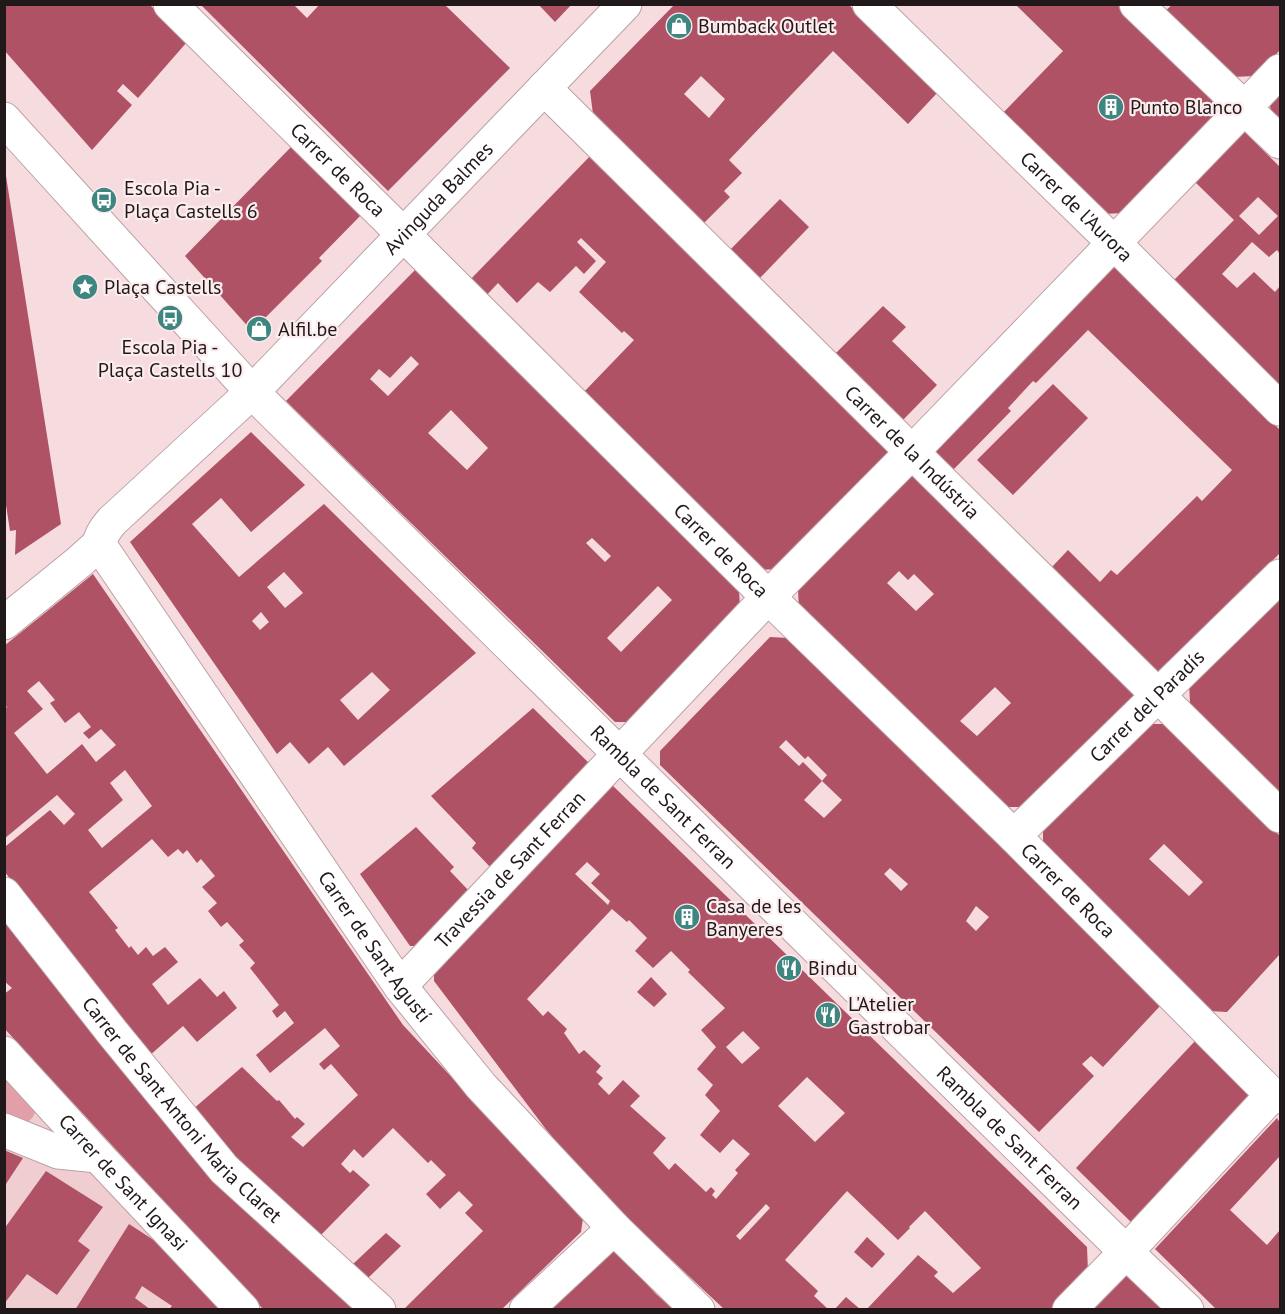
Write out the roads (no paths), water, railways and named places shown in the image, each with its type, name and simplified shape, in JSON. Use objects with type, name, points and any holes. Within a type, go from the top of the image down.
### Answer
[{"type":"street","name":"Carrer de Roca","points":[[170,4],[768,597],[1014,836],[1276,1096]]},
{"type":"street","name":"Avinguda Balmes","points":[[252,392],[625,4]]},
{"type":"street","name":"Carrer de l'Aurora","points":[[869,4],[1281,409]]},
{"type":"street","points":[[1136,4],[1281,142]]},
{"type":"street","name":"Travessia de Sant Ferran","points":[[400,986],[768,597],[1115,244],[1281,71]]},
{"type":"street","name":"Carrer de la Indústria","points":[[544,88],[1281,816]]},
{"type":"street","name":"Rambla de Sant Ferran","points":[[4,119],[252,392],[1187,1310]]},
{"type":"street","points":[[4,623],[80,562],[99,544],[100,538],[112,520],[252,392]]},
{"type":"street","name":"Carrer de Sant Agustí","points":[[99,544],[400,986],[482,1086],[614,1228],[698,1310]]},
{"type":"street","name":"Carrer del Paradís","points":[[1014,836],[1281,576]]},
{"type":"street","name":"Carrer de Sant Antoni Maria Claret","points":[[4,894],[112,1032],[224,1169],[379,1310]]},
{"type":"street","name":"Carrer de Sant Ignasi","points":[[4,1053],[243,1310]]},
{"type":"street","points":[[1070,1310],[1276,1096]]},
{"type":"street","points":[[4,1130],[58,1152],[98,1156]]},
{"type":"street","points":[[526,1310],[614,1228]]},
{"type":"place","name":"Bumback Outlet","points":[[679,26]]},
{"type":"place","name":"Punto Blanco","points":[[1111,107]]},
{"type":"place","name":"Escola Pia - Plaça Castells 6","points":[[104,200]]},
{"type":"place","name":"Plaça Castells","points":[[85,287]]},
{"type":"place","name":"Escola Pia - Plaça Castells 10","points":[[170,318]]},
{"type":"place","name":"Alfil.be","points":[[259,329]]},
{"type":"place","name":"Casa de les Banyeres","points":[[687,917]]},
{"type":"place","name":"Bindu","points":[[789,968]]},
{"type":"place","name":"L'Atelier Gastrobar","points":[[828,1015]]}]
